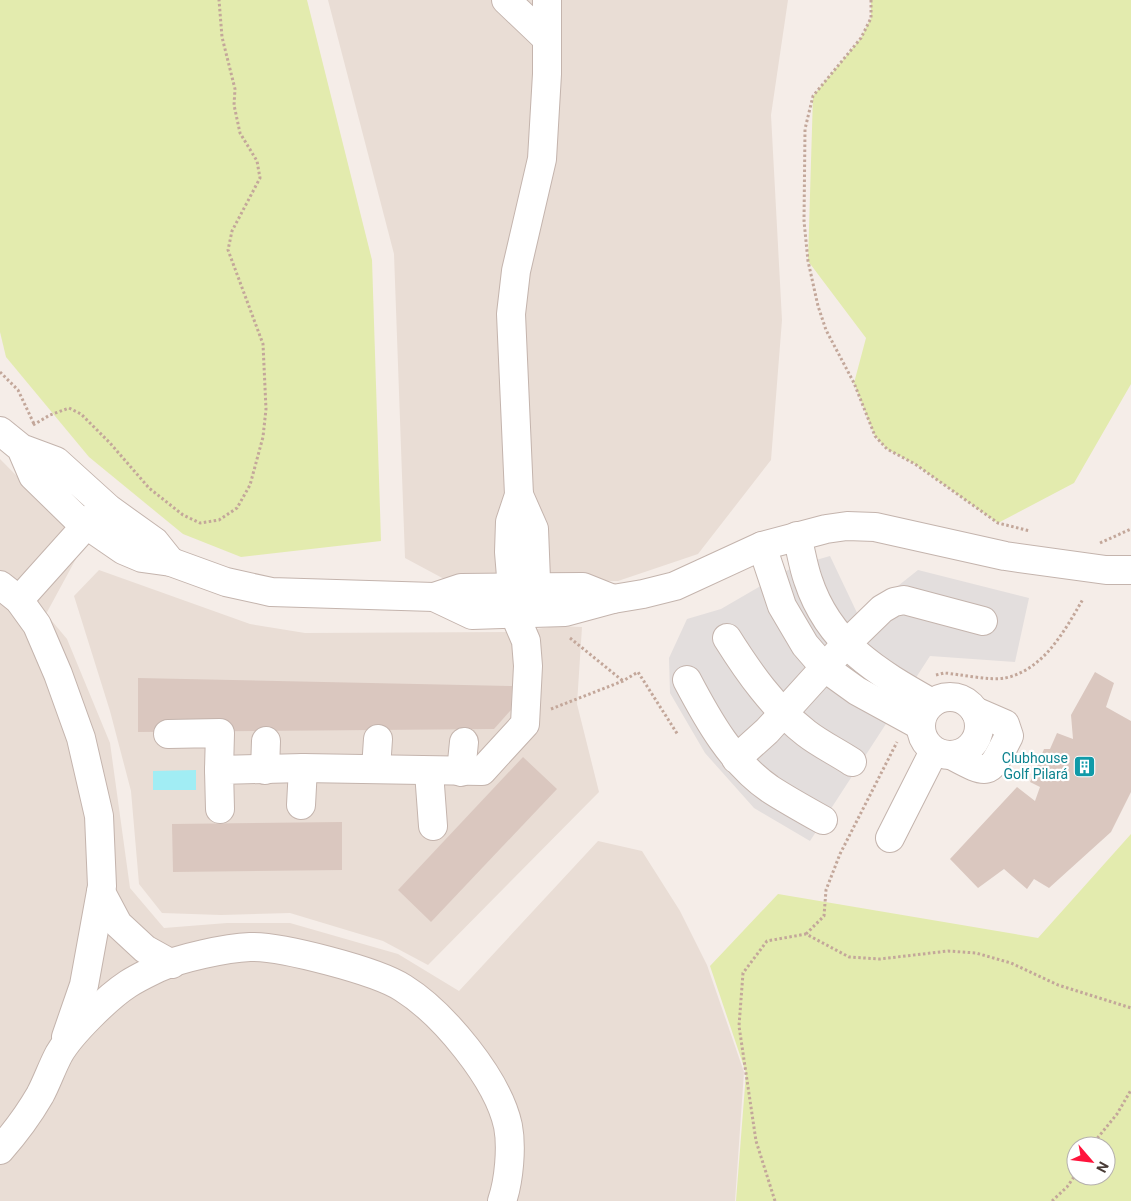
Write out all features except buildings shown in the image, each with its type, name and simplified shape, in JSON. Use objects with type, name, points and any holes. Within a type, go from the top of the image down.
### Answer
[{"type":"street","points":[[506,0],[547,39]]},
{"type":"street","points":[[219,770],[303,768],[429,772],[482,771],[525,724],[528,666],[525,600],[534,529],[519,495],[511,314],[516,271],[542,159],[547,0]]},
{"type":"street","points":[[17,436],[56,461],[104,505],[155,542],[171,562]]},
{"type":"street","points":[[17,436],[33,476],[86,525],[123,550],[142,558],[171,562],[226,582],[271,592],[434,596],[472,615],[525,600],[565,612],[613,599],[675,586],[762,546],[797,536],[847,526],[875,527],[1005,556],[1106,570],[1131,570]]},
{"type":"street","points":[[0,1150],[14,1134],[40,1094],[60,1052],[84,985],[101,892],[99,816],[81,738],[58,674],[37,625],[10,593],[86,525],[104,505]]},
{"type":"street","points":[[797,536],[808,581],[824,616],[845,645],[926,714]]},
{"type":"street","points":[[762,546],[782,606],[805,644],[825,668],[857,690],[926,714]]},
{"type":"street","points":[[736,759],[783,713],[845,645],[882,608],[894,602],[904,600],[983,620]]},
{"type":"street","points":[[726,638],[751,676],[783,713],[807,734],[852,762]]},
{"type":"street","points":[[687,680],[707,716],[736,759],[769,788],[823,820]]},
{"type":"street","points":[[941,698],[956,698],[969,704],[976,711],[1005,724],[1009,736],[994,764],[984,770],[978,770],[926,744],[926,714],[941,698]]},
{"type":"street","points":[[168,734],[220,733],[220,809]]},
{"type":"street","points":[[376,769],[378,739]]},
{"type":"street","points":[[265,770],[266,741]]},
{"type":"street","points":[[461,772],[464,742]]},
{"type":"street","points":[[890,838],[943,754]]},
{"type":"street","points":[[301,805],[303,768]]},
{"type":"street","points":[[429,772],[433,826]]},
{"type":"street","points":[[101,892],[118,924],[145,949],[172,964]]},
{"type":"street","points":[[60,1052],[89,1018],[128,984],[172,964],[201,956],[250,947],[296,954],[360,970],[402,987],[440,1016],[477,1063],[498,1097],[508,1127],[508,1183],[502,1201]]},
{"type":"path","points":[[17,436],[50,415],[69,408],[81,414],[110,442],[149,488],[183,516],[200,523],[219,520],[237,508],[250,485],[263,437],[266,409],[263,344],[228,250],[232,230],[260,178],[257,162],[240,133],[234,105],[234,89],[230,67],[222,37],[219,0]]},
{"type":"path","points":[[871,0],[871,18],[864,32],[813,96],[805,129],[804,221],[808,260],[818,306],[826,330],[854,383],[875,436],[887,449],[914,464],[998,523],[1030,532]]},
{"type":"path","points":[[0,372],[18,390],[17,436]]},
{"type":"path","points":[[1099,543],[1131,529]]},
{"type":"path","points":[[548,701],[548,710],[623,681],[638,672],[678,735]]},
{"type":"path","points":[[775,1201],[756,1141],[739,1026],[743,973],[767,941],[806,934],[824,916]]},
{"type":"path","points":[[806,934],[849,958],[880,959],[948,951],[976,953],[1011,963],[1058,985],[1131,1008]]},
{"type":"path","points":[[1099,1136],[1117,1114],[1131,1090]]},
{"type":"path","points":[[1052,1201],[1068,1186]]},
{"type":"shaded area","points":[[328,0],[788,0],[771,115],[782,320],[771,460],[698,554],[618,581],[446,580],[405,558],[394,254]]},
{"type":"shaded area","points":[[0,459],[84,544],[46,614],[67,639],[110,743],[130,888],[164,928],[227,923],[290,923],[398,954],[459,991],[598,841],[642,851],[680,911],[707,965],[744,1072],[735,1201],[0,1201]]},
{"type":"shaded area","points":[[830,556],[859,617],[918,570],[1029,598],[1015,662],[930,656],[810,841],[754,808],[705,753],[670,693],[669,658],[687,619],[721,609],[795,566]]},
{"type":"shaded area","points":[[99,570],[250,624],[305,633],[517,632],[556,626],[582,627],[577,704],[599,792],[428,965],[383,941],[290,913],[221,915],[162,913],[139,884],[131,791],[110,711],[74,596]]},
{"type":"green space","points":[[0,0],[307,0],[372,260],[381,541],[241,557],[183,534],[89,457],[6,357],[0,332]]},
{"type":"green space","points":[[871,0],[1131,0],[1131,384],[1074,483],[998,523],[915,464],[887,449],[875,436],[854,383],[866,338],[808,261],[813,96],[861,38],[871,18]]},
{"type":"green space","points":[[1131,834],[1131,1201],[736,1201],[746,1073],[710,966],[778,894],[1038,938]]},
{"type":"water","points":[[196,770],[196,790],[153,790],[153,771]]},
{"type":"place","name":"Clubhouse Golf Pilará","points":[[1084,766]]}]
